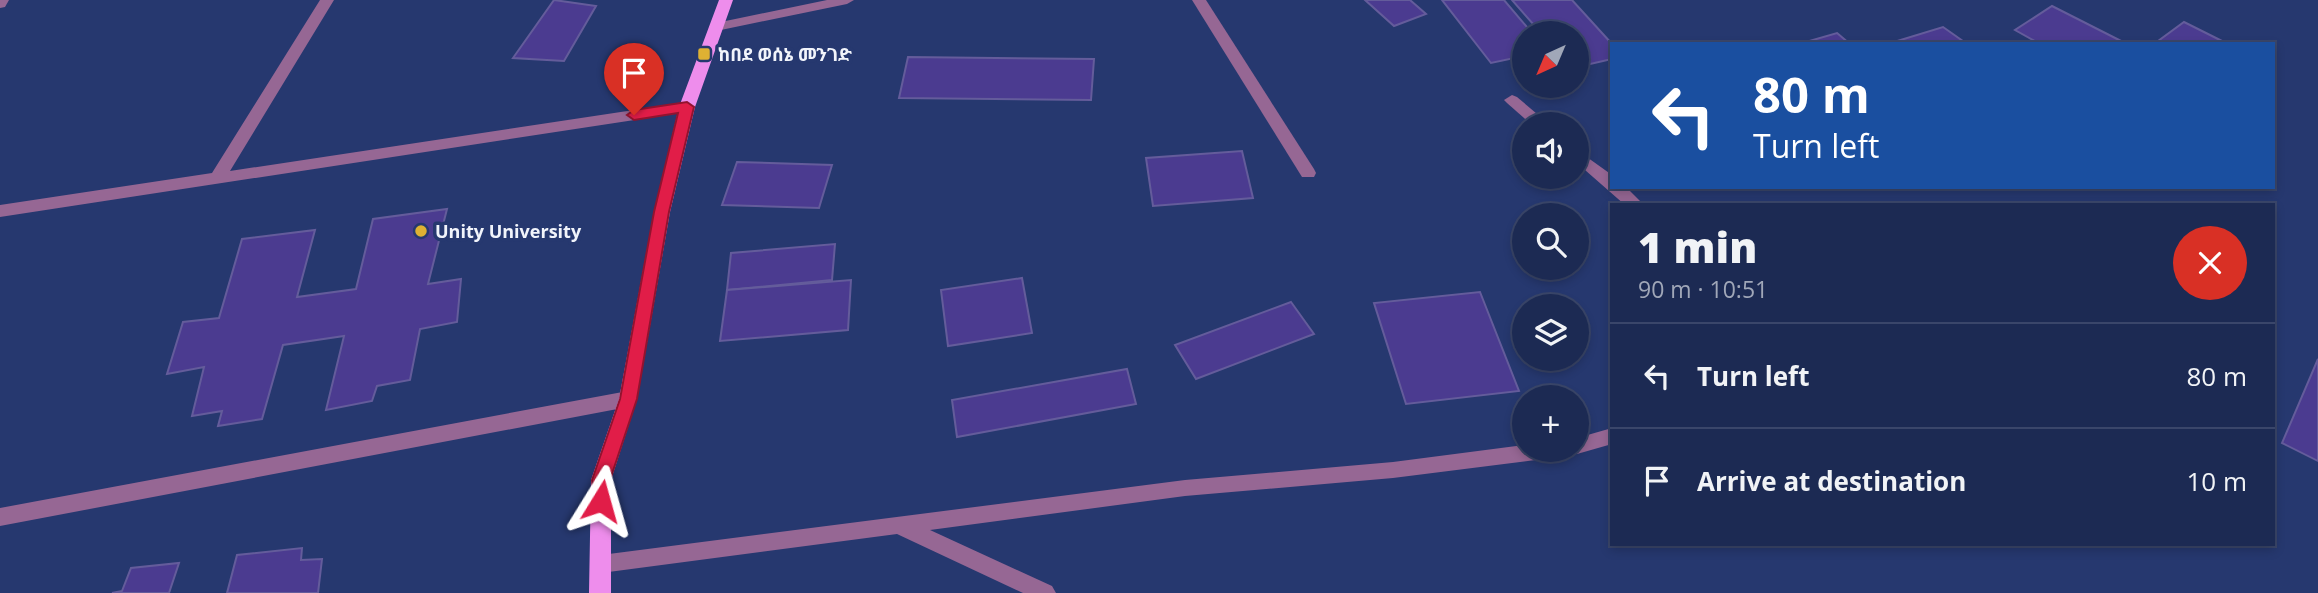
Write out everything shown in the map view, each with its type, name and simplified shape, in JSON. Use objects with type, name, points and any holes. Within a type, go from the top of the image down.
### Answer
[{"type":"main road","points":[[600,593],[601,480],[628,399],[662,212],[687,107],[726,0]]},
{"type":"street","points":[[216,180],[327,0]]},
{"type":"street","points":[[716,27],[847,0]]},
{"type":"street","points":[[1199,0],[1308,173]]},
{"type":"street","points":[[1512,100],[1526,112]]},
{"type":"street","points":[[0,211],[687,107]]},
{"type":"street","points":[[1589,165],[1610,183]]},
{"type":"street","points":[[1617,189],[1634,203]]},
{"type":"street","points":[[0,517],[628,399]]},
{"type":"street","points":[[1589,443],[1610,437]]},
{"type":"street","points":[[601,564],[1185,488],[1393,470],[1512,455]]},
{"type":"street","points":[[898,525],[1045,593]]},
{"type":"building","points":[[554,0],[596,6],[564,61],[513,58]]},
{"type":"building","points":[[1365,0],[1410,0],[1426,14],[1394,26]]},
{"type":"building","points":[[1442,0],[1504,0],[1522,21],[1512,21],[1512,59],[1491,63]]},
{"type":"building","points":[[1512,0],[1572,0],[1610,42],[1610,59],[1589,64],[1589,21],[1530,21]]},
{"type":"building","points":[[2052,6],[2123,42],[2036,42],[2015,30]]},
{"type":"building","points":[[2184,22],[2224,42],[2157,42]]},
{"type":"building","points":[[1943,27],[1964,42],[1894,42]]},
{"type":"building","points":[[1837,33],[1848,42],[1806,42]]},
{"type":"building","points":[[908,57],[1094,59],[1091,100],[899,98]]},
{"type":"building","points":[[1242,151],[1253,198],[1153,206],[1146,158]]},
{"type":"building","points":[[737,162],[832,165],[819,208],[722,205]]},
{"type":"building","points":[[447,209],[428,284],[461,279],[457,322],[420,329],[410,380],[377,386],[372,401],[326,410],[344,336],[283,345],[262,419],[218,426],[222,411],[192,416],[204,367],[167,374],[183,322],[219,318],[242,239],[315,230],[297,297],[356,289],[373,219]]},
{"type":"building","points":[[835,244],[832,280],[727,290],[731,253]]},
{"type":"building","points":[[1022,278],[1032,333],[948,346],[941,290]]},
{"type":"building","points":[[851,280],[848,330],[720,341],[727,290]]},
{"type":"building","points":[[1480,292],[1517,385],[1512,385],[1512,392],[1406,404],[1374,303]]},
{"type":"building","points":[[1291,302],[1314,334],[1196,379],[1175,345]]},
{"type":"building","points":[[2318,359],[2318,461],[2282,443]]},
{"type":"building","points":[[1127,369],[1136,404],[957,437],[952,400]]},
{"type":"building","points":[[302,548],[301,560],[322,559],[318,593],[227,593],[237,555]]},
{"type":"building","points":[[179,563],[169,593],[112,593],[122,591],[131,568]]},
{"type":"place","name":"ከበደ ወሰኔ መንገድ","points":[[704,54]]},
{"type":"place","name":"Unity University","points":[[421,231]]},
{"type":"route","points":[[601,501],[601,480],[628,399],[662,212],[687,107],[634,115]]}]
